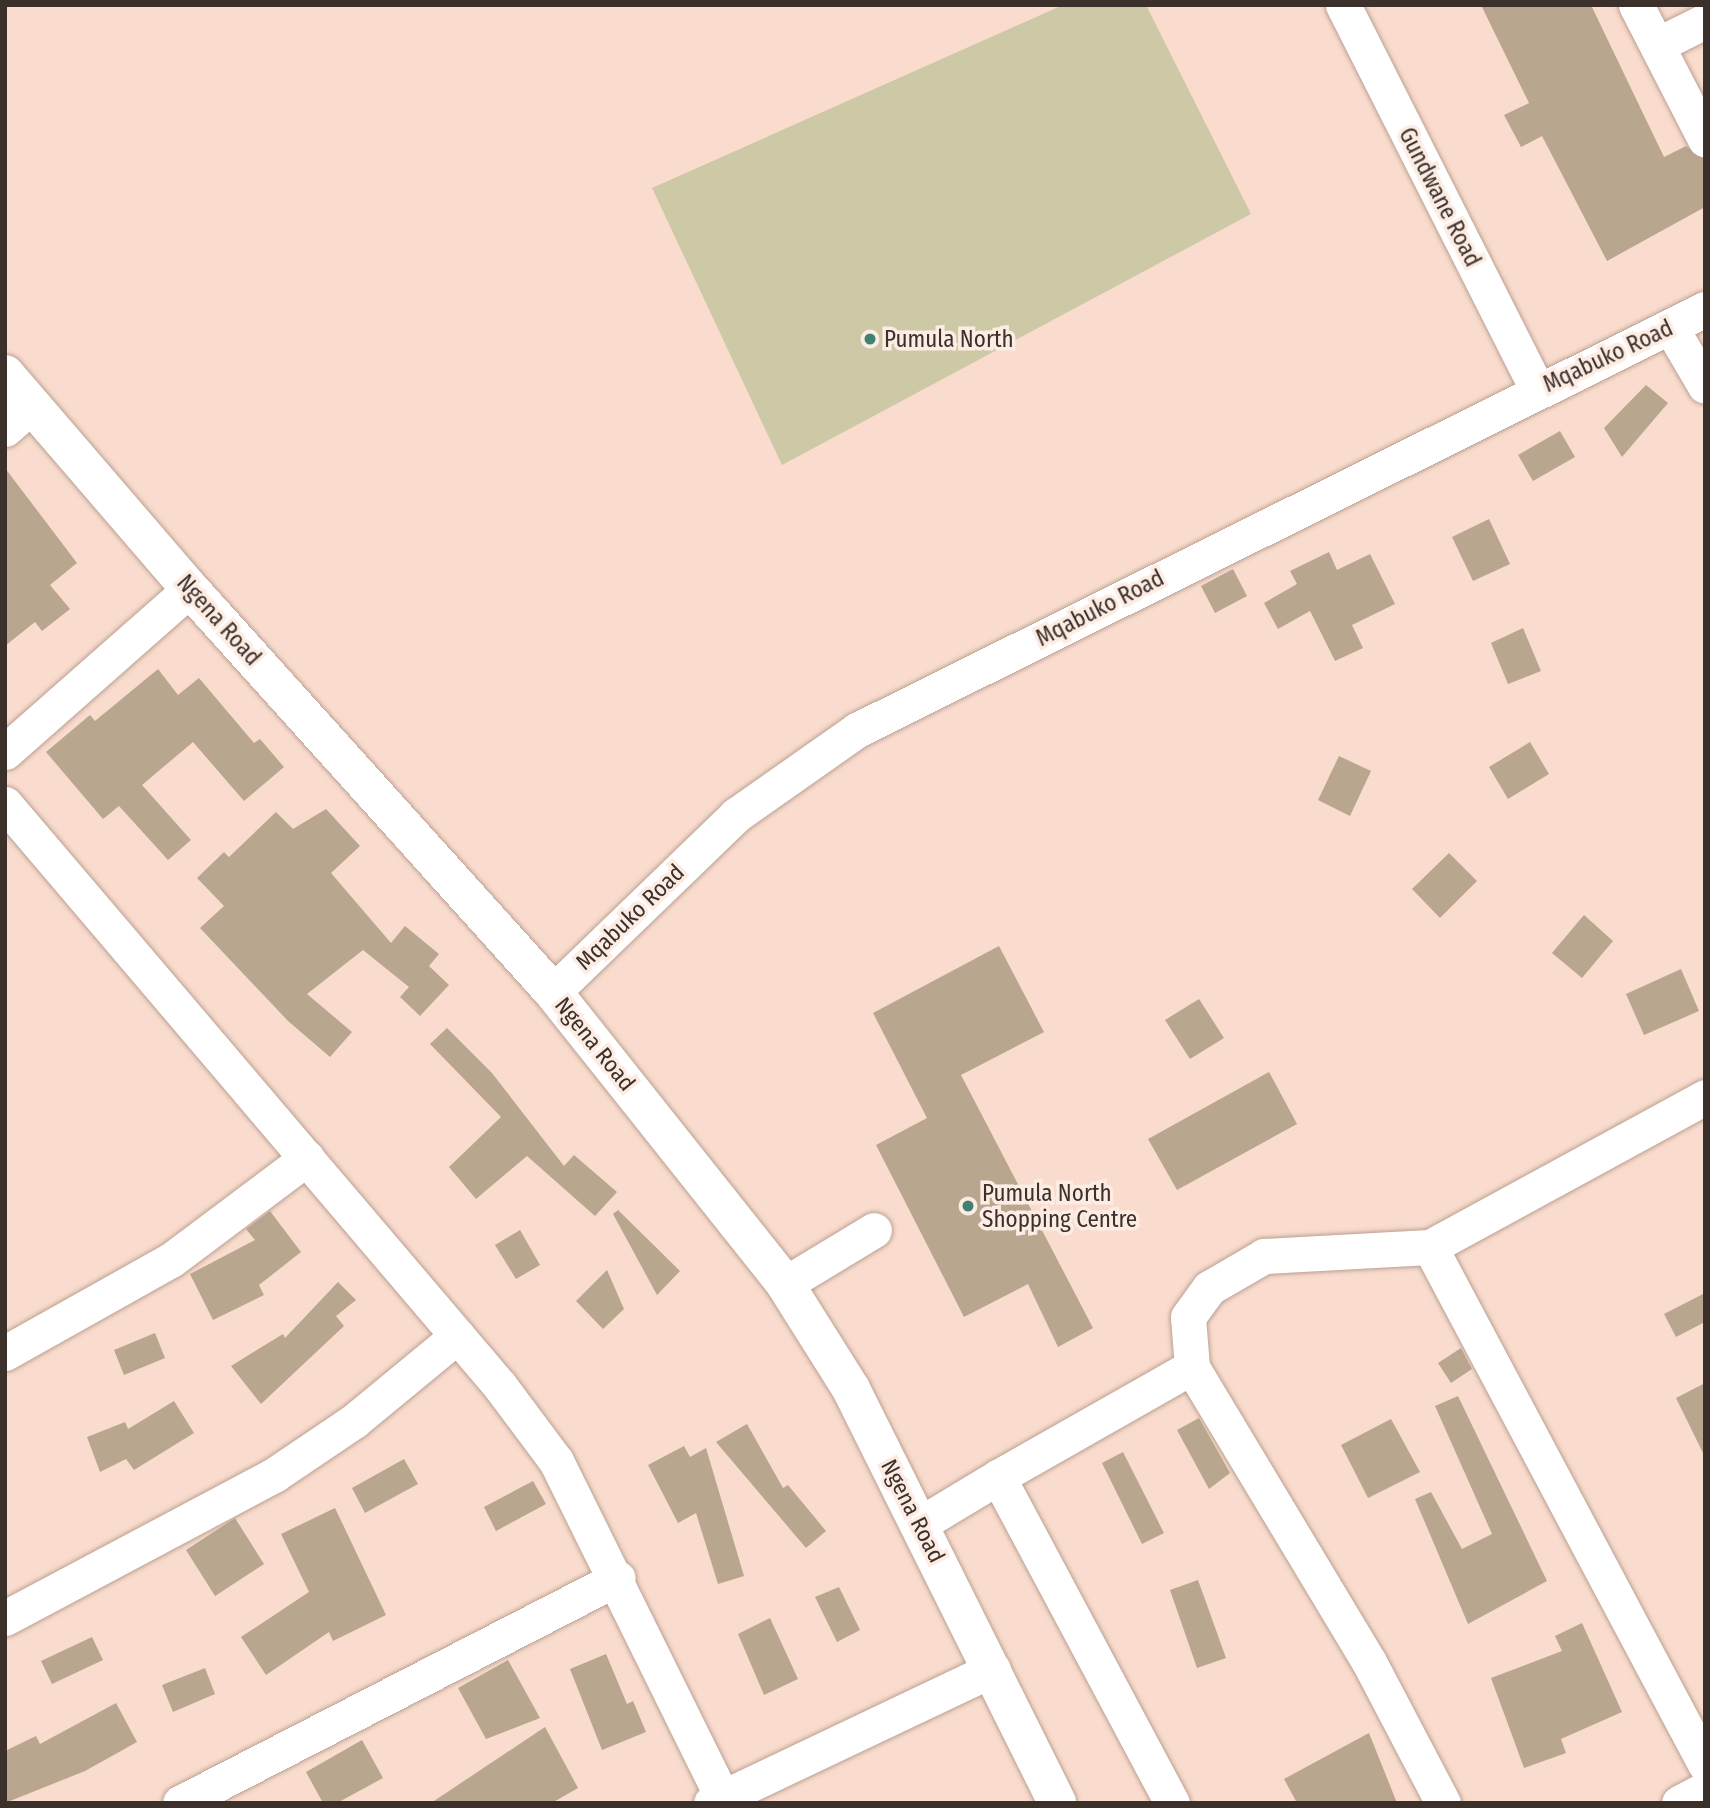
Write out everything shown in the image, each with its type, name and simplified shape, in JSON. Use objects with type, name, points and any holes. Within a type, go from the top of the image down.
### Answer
[{"type":"street","name":"Gundwane Road","points":[[1343,5],[1538,389]]},
{"type":"street","points":[[1636,5],[1705,139]]},
{"type":"street","points":[[1657,45],[1705,21]]},
{"type":"street","name":"Mqabuko Road","points":[[553,992],[736,815],[857,730],[1538,389],[1671,328],[1705,309]]},
{"type":"street","points":[[1671,328],[1705,386]]},
{"type":"street","name":"Ngena Road","points":[[5,374],[18,417],[190,589],[553,992],[785,1284],[851,1389],[993,1669],[1057,1803]]},
{"type":"street","points":[[5,752],[190,589]]},
{"type":"street","points":[[5,804],[457,1336],[556,1461],[617,1578],[716,1800],[993,1669]]},
{"type":"street","points":[[1443,1803],[1369,1662],[1192,1367],[1188,1317],[1209,1288],[1264,1256],[1430,1247],[1705,1097]]},
{"type":"street","points":[[5,1353],[171,1259],[307,1158]]},
{"type":"street","points":[[785,1284],[874,1230]]},
{"type":"street","points":[[1430,1247],[1705,1764]]},
{"type":"street","points":[[5,1618],[274,1475],[354,1421],[457,1336]]},
{"type":"street","points":[[920,1524],[1192,1367]]},
{"type":"street","points":[[998,1478],[1172,1803]]},
{"type":"street","points":[[180,1803],[617,1578]]},
{"type":"street","points":[[1679,1803],[1705,1789]]},
{"type":"shaded area","name":"Pumula North","points":[[1063,5],[1146,5],[1251,214],[782,465],[652,188]]},
{"type":"building","points":[[1481,5],[1591,5],[1664,157],[1686,146],[1704,159],[1705,207],[1607,261],[1542,136],[1521,147],[1504,115],[1529,103]]},
{"type":"building","points":[[1646,385],[1668,403],[1622,457],[1604,428]]},
{"type":"building","points":[[1560,431],[1575,457],[1533,481],[1518,455]]},
{"type":"building","points":[[5,468],[77,563],[50,585],[70,609],[42,631],[35,622],[5,646]]},
{"type":"building","points":[[1489,519],[1510,564],[1473,581],[1452,537]]},
{"type":"building","points":[[1329,552],[1337,570],[1370,554],[1395,604],[1352,625],[1363,648],[1335,661],[1310,611],[1278,629],[1264,603],[1297,584],[1290,571]]},
{"type":"building","points":[[1233,569],[1247,596],[1215,613],[1201,586]]},
{"type":"building","points":[[1523,628],[1541,671],[1508,684],[1491,643]]},
{"type":"building","points":[[158,669],[178,695],[199,678],[254,743],[260,739],[284,767],[244,801],[193,742],[142,785],[191,840],[168,860],[119,806],[103,819],[46,752],[90,715],[95,721]]},
{"type":"building","points":[[1530,742],[1549,774],[1508,799],[1489,767]]},
{"type":"building","points":[[1339,756],[1371,771],[1350,816],[1318,800]]},
{"type":"building","points":[[326,809],[360,846],[331,873],[391,943],[405,926],[439,954],[429,966],[449,985],[420,1016],[400,997],[409,987],[363,950],[307,994],[352,1032],[330,1057],[288,1021],[200,928],[224,906],[197,878],[224,852],[229,857],[276,812],[293,829]]},
{"type":"building","points":[[1449,853],[1477,881],[1440,918],[1412,889]]},
{"type":"building","points":[[1584,915],[1613,941],[1582,978],[1552,953]]},
{"type":"building","points":[[999,946],[1044,1032],[961,1075],[1093,1328],[1058,1347],[1028,1284],[964,1317],[876,1145],[927,1118],[873,1013]]},
{"type":"building","points":[[1681,969],[1699,1011],[1644,1035],[1626,994]]},
{"type":"building","points":[[1199,999],[1224,1038],[1190,1059],[1165,1020]]},
{"type":"building","points":[[447,1028],[492,1073],[564,1166],[574,1155],[617,1192],[595,1216],[527,1156],[476,1199],[449,1167],[501,1117],[430,1044]]},
{"type":"building","points":[[1269,1072],[1297,1124],[1177,1190],[1148,1139]]},
{"type":"building","points":[[618,1210],[680,1271],[657,1295],[613,1214]]},
{"type":"building","points":[[270,1211],[301,1252],[259,1285],[264,1295],[213,1320],[190,1274],[255,1240],[246,1229]]},
{"type":"building","points":[[520,1230],[540,1265],[516,1279],[495,1245]]},
{"type":"building","points":[[607,1270],[624,1309],[603,1329],[576,1301]]},
{"type":"building","points":[[338,1282],[356,1300],[336,1316],[344,1326],[261,1404],[231,1366],[283,1334],[285,1338]]},
{"type":"building","points":[[1705,1293],[1705,1322],[1676,1337],[1664,1314]]},
{"type":"building","points":[[155,1333],[165,1358],[124,1375],[114,1350]]},
{"type":"building","points":[[1461,1348],[1472,1369],[1451,1383],[1438,1363]]},
{"type":"building","points":[[1705,1383],[1705,1457],[1676,1398]]},
{"type":"building","points":[[1458,1396],[1547,1581],[1468,1624],[1415,1499],[1431,1492],[1462,1549],[1492,1534],[1435,1406]]},
{"type":"building","points":[[174,1401],[194,1433],[134,1470],[126,1459],[100,1472],[87,1437],[125,1422],[128,1429]]},
{"type":"building","points":[[1199,1418],[1230,1473],[1209,1489],[1177,1430]]},
{"type":"building","points":[[1391,1419],[1420,1472],[1368,1498],[1341,1445]]},
{"type":"building","points":[[747,1424],[783,1488],[788,1485],[826,1531],[806,1548],[716,1442]]},
{"type":"building","points":[[684,1446],[690,1457],[706,1448],[744,1576],[718,1584],[696,1513],[678,1523],[648,1465]]},
{"type":"building","points":[[1123,1452],[1164,1533],[1142,1544],[1102,1463]]},
{"type":"building","points":[[404,1459],[418,1484],[365,1513],[352,1488]]},
{"type":"building","points":[[533,1481],[546,1504],[496,1531],[484,1507]]},
{"type":"building","points":[[335,1508],[386,1615],[333,1641],[329,1632],[266,1675],[241,1637],[309,1592],[281,1534]]},
{"type":"building","points":[[235,1518],[264,1564],[215,1596],[186,1550]]},
{"type":"building","points":[[1198,1580],[1226,1658],[1197,1668],[1170,1590]]},
{"type":"building","points":[[839,1587],[860,1630],[837,1642],[815,1597]]},
{"type":"building","points":[[770,1618],[798,1679],[764,1695],[738,1634]]},
{"type":"building","points":[[1582,1623],[1622,1712],[1561,1739],[1566,1753],[1524,1768],[1491,1678],[1562,1651],[1555,1636]]},
{"type":"building","points":[[92,1637],[103,1660],[52,1684],[41,1661]]},
{"type":"building","points":[[606,1654],[627,1704],[633,1701],[646,1732],[602,1750],[570,1669]]},
{"type":"building","points":[[508,1660],[540,1718],[486,1739],[458,1688]]},
{"type":"building","points":[[205,1668],[215,1694],[173,1712],[162,1685]]},
{"type":"building","points":[[116,1703],[137,1742],[85,1771],[5,1803],[5,1751],[36,1736],[40,1744]]},
{"type":"building","points":[[545,1727],[578,1788],[552,1803],[431,1803]]},
{"type":"building","points":[[1369,1733],[1397,1803],[1297,1803],[1284,1779]]},
{"type":"building","points":[[362,1740],[383,1778],[337,1803],[323,1803],[306,1772]]},
{"type":"place","name":"Pumula North","points":[[870,339]]},
{"type":"place","name":"Pumula North Shopping Centre","points":[[968,1206]]}]
